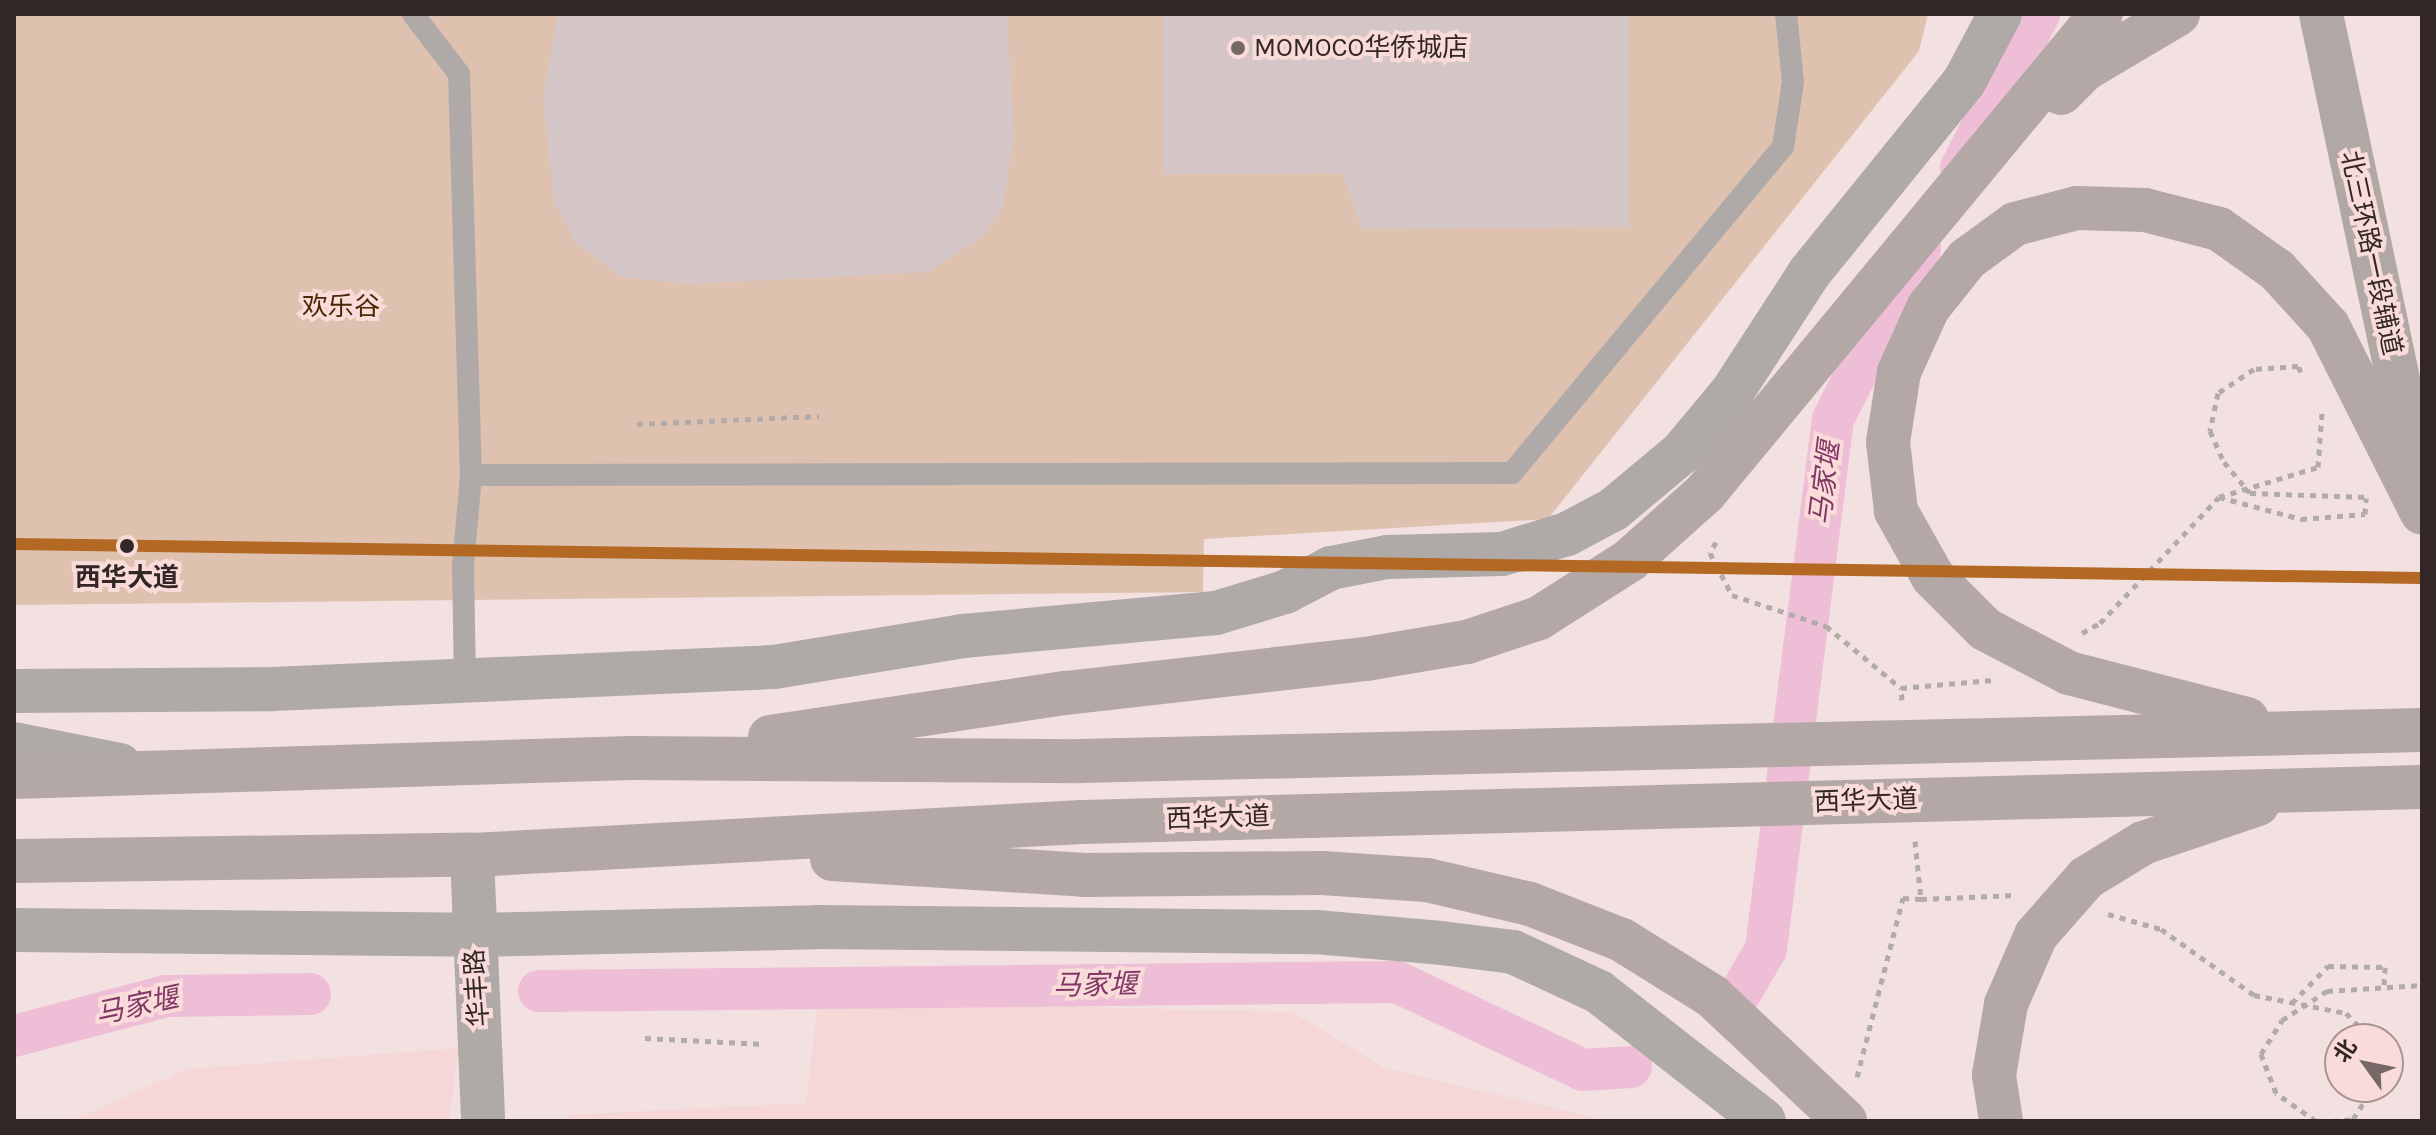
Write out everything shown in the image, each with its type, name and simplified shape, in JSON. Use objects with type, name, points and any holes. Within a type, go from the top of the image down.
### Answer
[{"type":"highway","points":[[631,758],[1066,693],[1366,659],[1467,642],[1539,618],[1630,560],[1705,493],[2101,14]]},
{"type":"highway","points":[[1943,205],[2085,69],[2178,14]]},
{"type":"highway","points":[[2299,733],[2069,673],[1985,629],[1933,577],[1896,511],[1888,442],[1899,372],[1928,308],[1967,259],[2015,224],[2077,208],[2145,210],[2219,229],[2277,270],[2328,326],[2422,513]]},
{"type":"highway","points":[[14,777],[631,758],[1080,761],[2422,730]]},
{"type":"highway","name":"西华大道","points":[[14,861],[472,855],[1082,822],[2422,787]]},
{"type":"highway","points":[[2001,1121],[1994,1075],[2006,1004],[2036,935],[2076,889],[2143,843],[2297,790]]},
{"type":"highway","points":[[622,847],[1084,875],[1397,878],[1530,904],[1622,940],[1712,996],[1855,1105]]},
{"type":"main road","name":"北三环路一段辅道","points":[[2321,14],[2401,495]]},
{"type":"street","points":[[14,691],[465,681],[774,667],[963,636],[1216,613],[1285,592],[1331,568],[1387,557],[1502,554],[1567,534],[1614,509],[1681,453],[1723,403],[1810,272],[1964,82],[2000,14]]},
{"type":"street","points":[[14,744],[157,772]]},
{"type":"street","name":"华丰路","points":[[472,855],[473,935],[479,947],[483,1121]]},
{"type":"street","points":[[14,930],[473,935],[817,927],[1316,932],[1513,952],[1599,992],[1764,1121]]},
{"type":"lane","points":[[413,14],[459,74],[471,475],[463,567],[465,681]]},
{"type":"lane","points":[[471,475],[1512,473],[1783,147],[1793,82],[1786,14]]},
{"type":"path","points":[[2305,379],[2298,366],[2254,369],[2218,393],[2210,431],[2224,462],[2250,493],[2366,497],[2401,495]]},
{"type":"path","points":[[2288,477],[2318,467],[2321,405]]},
{"type":"path","points":[[637,424],[819,416]]},
{"type":"path","points":[[2219,497],[2301,519],[2365,514],[2366,497]]},
{"type":"path","points":[[1782,611],[1826,626],[1901,688]]},
{"type":"path","points":[[1855,1105],[1856,1078],[1903,898],[1921,899]]},
{"type":"path","points":[[2291,1003],[2328,966],[2385,967],[2384,985]]},
{"type":"path","points":[[2316,1121],[2276,1093],[2261,1054],[2282,1020],[2327,991],[2422,985]]},
{"type":"path","points":[[2329,1009],[2346,1013],[2356,1023]]},
{"type":"path","points":[[645,1038],[764,1044]]},
{"type":"path","points":[[2332,1121],[2353,1119],[2364,1103]]},
{"type":"shaded area","points":[[818,1001],[1292,1012],[1385,1068],[1609,1121],[568,1121],[568,1115],[806,1103]]},
{"type":"shaded area","points":[[459,1048],[449,1121],[71,1121],[187,1069]]},
{"type":"green space","name":"欢乐谷","points":[[14,14],[1928,14],[1919,51],[1548,519],[1204,539],[1203,592],[14,605]]},
{"type":"building","points":[[558,14],[1007,14],[1014,136],[1003,206],[984,235],[929,272],[686,284],[621,277],[575,242],[554,202],[543,97]]},
{"type":"building","points":[[1163,14],[1629,14],[1629,227],[1362,229],[1342,173],[1163,174]]},
{"type":"waterway","name":"马家堰","points":[[1961,168],[2039,14]]},
{"type":"waterway","name":"马家堰","points":[[1741,992],[1766,949],[1833,419],[1920,249]]},
{"type":"waterway","name":"马家堰","points":[[539,991],[1397,982],[1583,1070],[1631,1067]]},
{"type":"waterway","name":"马家堰","points":[[14,1036],[166,996],[310,994]]},
{"type":"transit line","points":[[14,544],[2422,578]]},
{"type":"place","name":"MOMOCO华侨城店","points":[[1238,48]]},
{"type":"place","name":"西华大道","points":[[127,546]]}]
